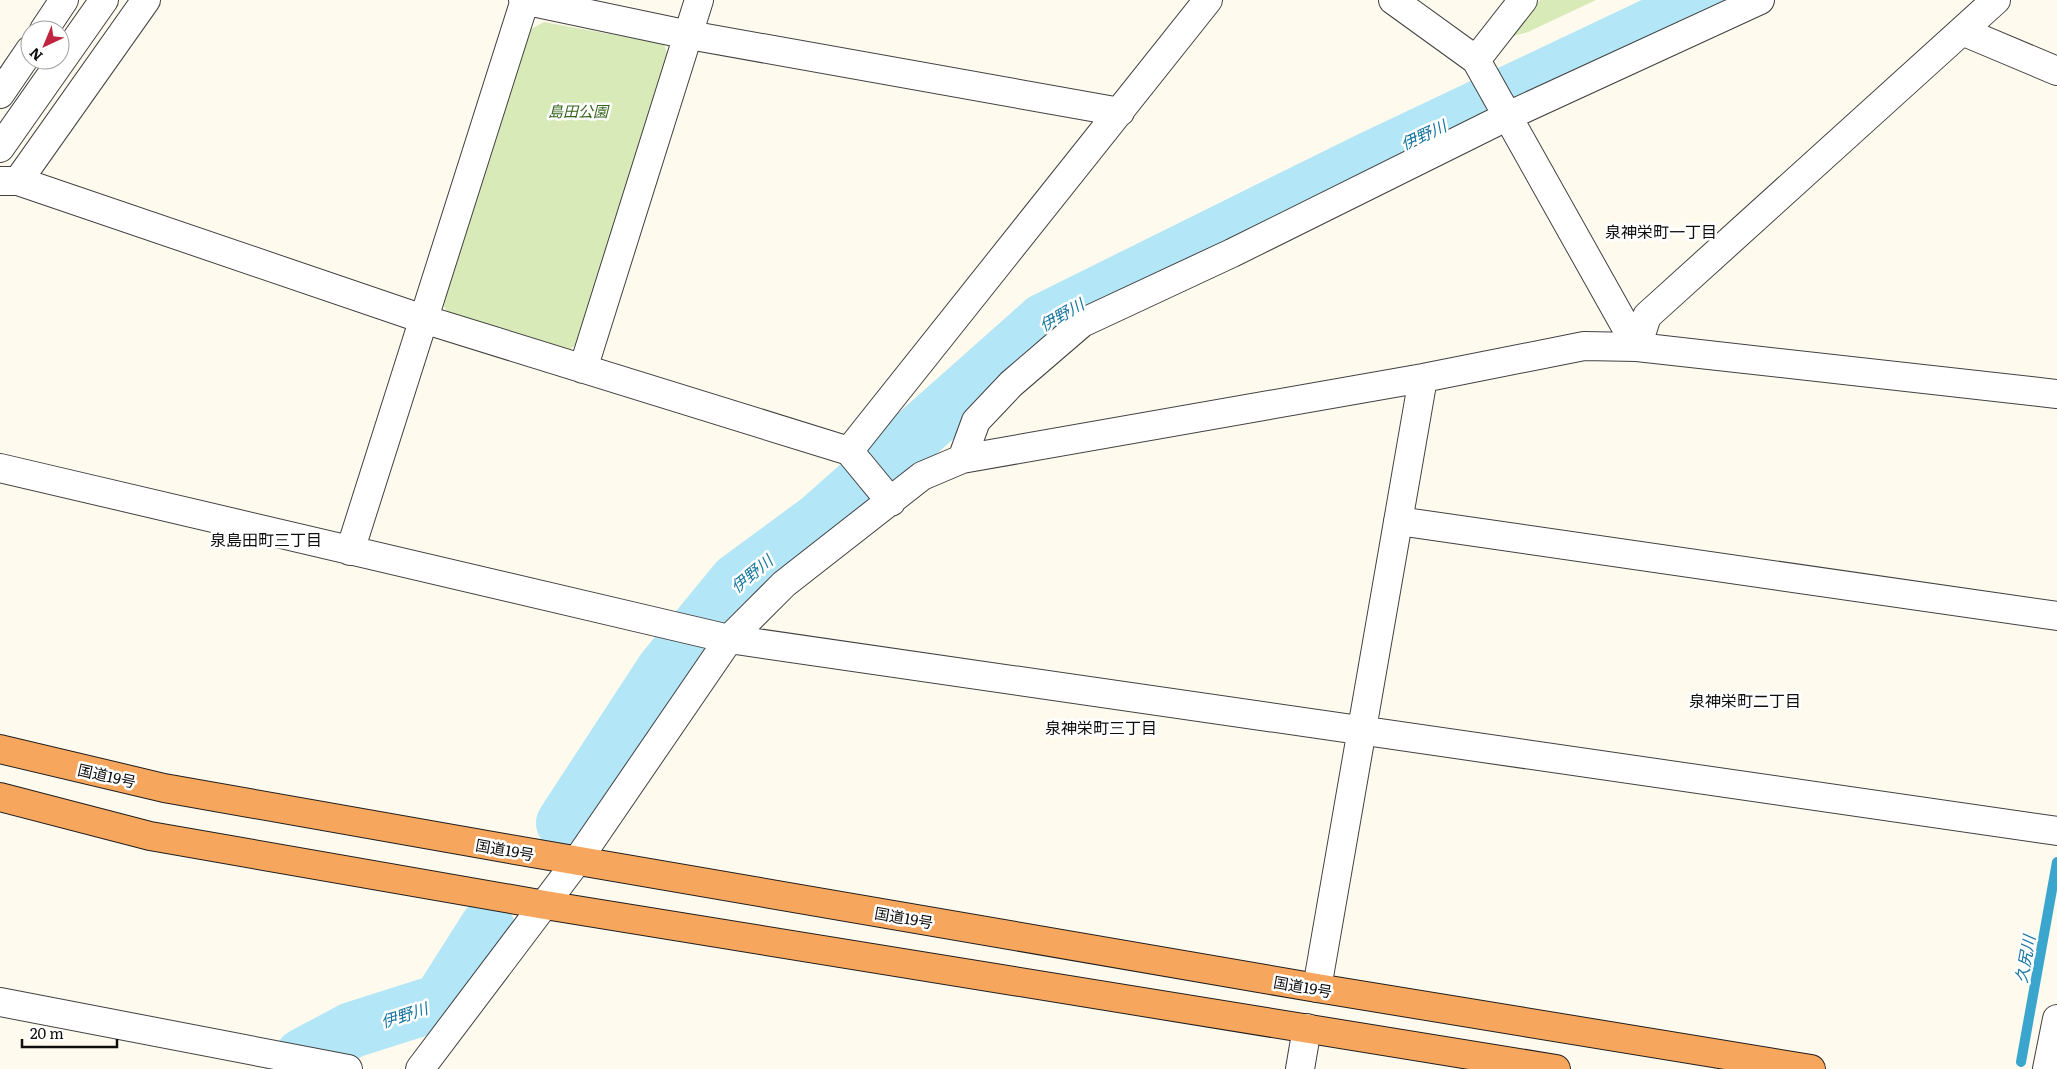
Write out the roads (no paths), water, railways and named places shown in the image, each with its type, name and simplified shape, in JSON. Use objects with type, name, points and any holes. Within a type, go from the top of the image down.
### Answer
[{"type":"highway","name":"国道19号","points":[[0,749],[164,788],[577,861],[1317,988],[1811,1069]]},
{"type":"highway","points":[[0,797],[150,836],[545,906],[1556,1069]]},
{"type":"street","points":[[51,20],[64,0]]},
{"type":"street","points":[[0,148],[104,0]]},
{"type":"street","points":[[146,0],[9,181],[584,370],[849,451],[891,502]]},
{"type":"street","points":[[350,551],[524,0],[689,35],[1120,112]]},
{"type":"street","points":[[584,370],[699,0]]},
{"type":"street","points":[[849,451],[1208,0]]},
{"type":"street","points":[[1393,0],[1476,60],[1637,347]]},
{"type":"street","points":[[1476,60],[1524,0]]},
{"type":"street","points":[[962,459],[976,421],[1012,384],[1082,323],[1232,253],[1508,116],[1760,0]]},
{"type":"street","points":[[1637,347],[1648,316],[1996,0]]},
{"type":"street","points":[[1962,31],[2057,71]]},
{"type":"street","points":[[0,94],[20,65]]},
{"type":"street","points":[[420,1069],[545,906],[729,639],[784,584],[922,476],[962,459],[1423,378],[1584,346],[1637,347],[2057,394]]},
{"type":"street","points":[[1317,988],[1360,731],[1423,378]]},
{"type":"street","points":[[0,468],[729,639],[2057,831]]},
{"type":"street","points":[[1398,521],[2057,616]]},
{"type":"street","points":[[0,1002],[273,1056],[339,1067]]},
{"type":"street","points":[[2047,1069],[2057,1019]]},
{"type":"street","points":[[1300,1069],[1308,1028]]},
{"type":"waterway","name":"伊野川","points":[[564,823],[664,670],[737,581],[820,520],[1044,321],[1369,160],[1707,0]]},
{"type":"waterway","name":"久尻川","points":[[2021,1062],[2057,862]]},
{"type":"waterway","name":"伊野川","points":[[293,1069],[303,1056],[352,1030],[440,1002],[487,928]]},
{"type":"district","name":"泉神栄町一丁目","points":[[1661,231]]},
{"type":"district","name":"泉島田町三丁目","points":[[266,539]]},
{"type":"district","name":"泉神栄町二丁目","points":[[1745,700]]},
{"type":"district","name":"泉神栄町三丁目","points":[[1101,727]]},
{"type":"park label","name":"島田公園","points":[[578,110]]}]
